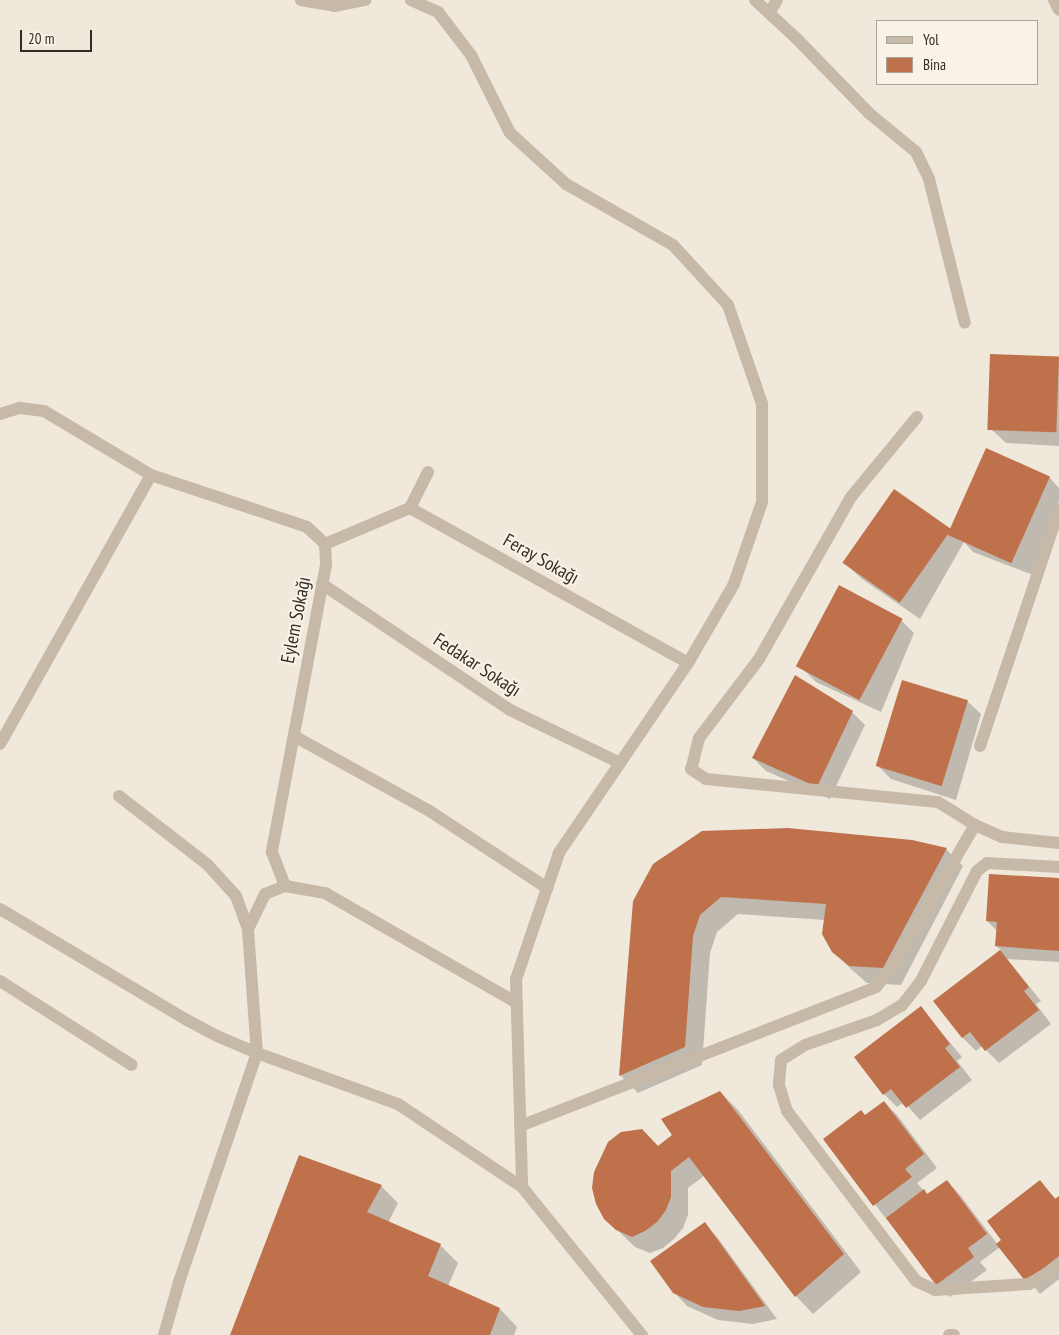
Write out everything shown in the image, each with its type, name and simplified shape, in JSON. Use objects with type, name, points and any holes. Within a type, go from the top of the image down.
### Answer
[{"type":"street","points":[[301,0],[334,6],[365,0]]},
{"type":"street","points":[[411,0],[438,12],[471,55],[510,133],[566,184],[673,245],[728,305],[762,404],[762,502],[734,584],[688,663],[559,853],[516,979],[522,1188]]},
{"type":"street","points":[[755,0],[770,12],[870,114],[916,152],[929,179],[965,323]]},
{"type":"street","points":[[770,12],[777,0]]},
{"type":"street","points":[[1054,0],[1059,10]]},
{"type":"street","points":[[0,414],[20,408],[44,411],[151,475],[307,527],[325,544],[410,508],[428,472]]},
{"type":"street","points":[[917,418],[851,497],[760,659],[699,738],[691,769],[706,779],[938,802],[975,825],[1002,837],[1059,842]]},
{"type":"street","points":[[0,744],[151,475]]},
{"type":"street","name":"Feray Sokağı","points":[[410,508],[688,663]]},
{"type":"street","points":[[980,746],[1059,510]]},
{"type":"street","name":"Eylem Sokağı","points":[[285,886],[272,852],[326,565],[325,544]]},
{"type":"street","name":"Fedakar Sokağı","points":[[322,584],[510,710],[620,763]]},
{"type":"street","points":[[294,736],[431,812],[547,888]]},
{"type":"street","points":[[119,796],[208,864],[236,896],[248,929],[257,1053],[180,1279],[164,1335]]},
{"type":"street","points":[[520,1126],[876,987],[892,968],[975,825]]},
{"type":"street","points":[[1059,867],[987,863],[977,871],[921,981],[902,1005],[877,1020],[805,1045],[780,1060],[779,1085],[787,1111],[916,1281],[935,1290],[1029,1284],[1059,1266]]},
{"type":"street","points":[[248,929],[264,894],[285,886],[325,893],[517,1003]]},
{"type":"street","points":[[0,909],[187,1020],[257,1053],[398,1104],[522,1188],[642,1335]]},
{"type":"street","points":[[0,981],[132,1065]]},
{"type":"street","points":[[949,1335],[954,1335]]},
{"type":"building","points":[[990,354],[1059,356],[1056,432],[987,430]]},
{"type":"building","points":[[986,448],[1050,476],[1011,563],[947,535]]},
{"type":"building","points":[[894,489],[951,529],[900,603],[842,563]]},
{"type":"building","points":[[839,585],[903,619],[859,700],[796,666]]},
{"type":"building","points":[[795,675],[853,711],[817,787],[752,758]]},
{"type":"building","points":[[902,680],[968,700],[942,786],[876,766]]},
{"type":"building","points":[[788,828],[912,840],[947,848],[883,968],[849,966],[832,952],[822,934],[826,904],[721,897],[700,915],[693,936],[685,1047],[619,1076],[633,901],[653,864],[702,831]]},
{"type":"building","points":[[989,874],[1059,878],[1059,951],[995,946],[997,922],[986,921]]},
{"type":"building","points":[[1000,950],[1029,987],[1024,991],[1039,1010],[985,1051],[970,1032],[962,1038],[933,1001]]},
{"type":"building","points":[[921,1006],[950,1044],[945,1048],[960,1067],[906,1108],[891,1089],[883,1095],[854,1057]]},
{"type":"building","points":[[720,1091],[844,1254],[795,1297],[689,1157],[671,1171],[671,1197],[666,1210],[657,1222],[645,1231],[632,1237],[616,1230],[604,1219],[596,1204],[592,1188],[594,1172],[608,1142],[621,1132],[642,1129],[658,1146],[672,1135],[661,1119]]},
{"type":"building","points":[[884,1101],[924,1154],[905,1169],[912,1177],[873,1206],[823,1139],[861,1110],[865,1115]]},
{"type":"building","points":[[299,1155],[382,1185],[367,1212],[441,1244],[428,1276],[500,1308],[490,1335],[230,1335]]},
{"type":"building","points":[[947,1180],[987,1234],[968,1248],[974,1257],[936,1285],[886,1218],[924,1189],[927,1194]]},
{"type":"building","points":[[1040,1180],[1055,1199],[1059,1196],[1059,1256],[1026,1282],[996,1244],[1001,1240],[987,1221]]},
{"type":"building","points":[[705,1222],[765,1306],[739,1311],[703,1307],[673,1293],[650,1261]]}]
